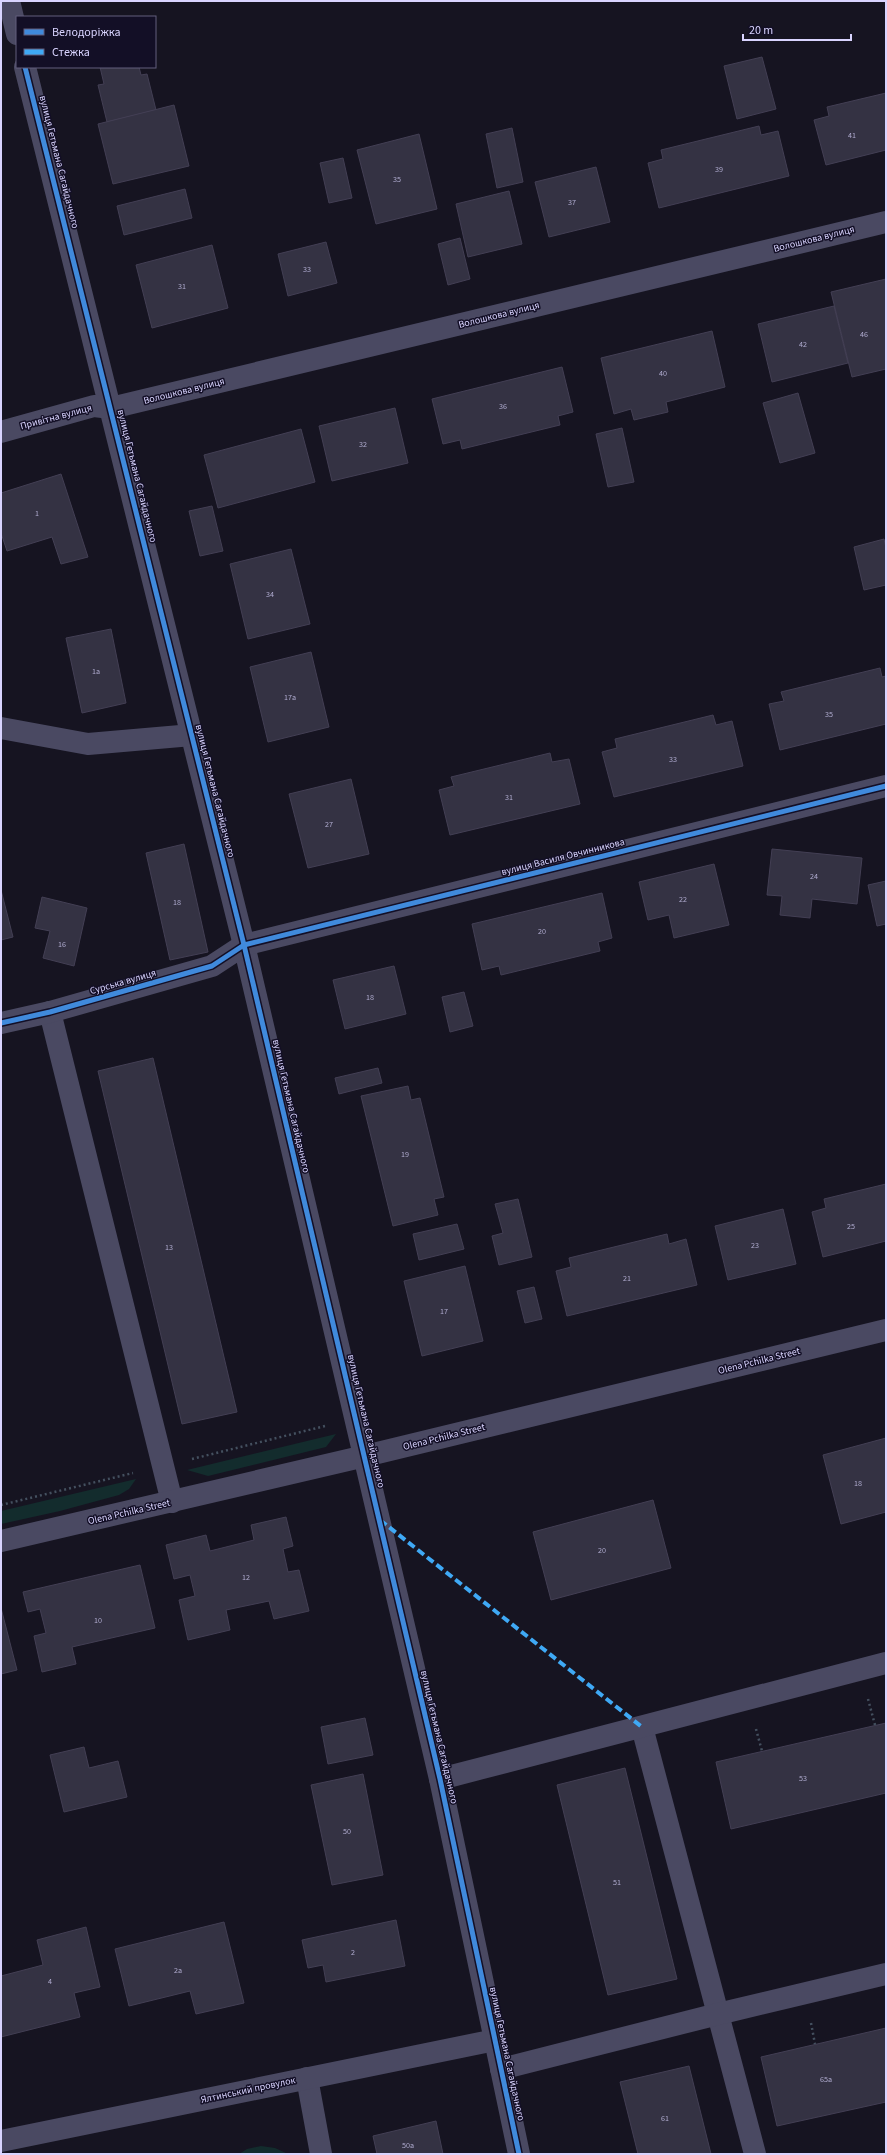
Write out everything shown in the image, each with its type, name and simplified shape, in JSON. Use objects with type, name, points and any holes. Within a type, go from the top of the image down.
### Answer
[{"type":"street","points":[[9,1],[16,30]]},
{"type":"street","name":"вулиця Гетьмана Сагайдачного","points":[[25,68],[244,945],[365,1456],[440,1779],[519,2154]]},
{"type":"street","name":"Волошкова вулиця","points":[[111,408],[886,222]]},
{"type":"street","name":"Привітна вулиця","points":[[1,432],[94,406],[111,408]]},
{"type":"street","points":[[1,728],[88,744],[192,734]]},
{"type":"street","name":"вулиця Василя Овчинникова","points":[[244,945],[886,786]]},
{"type":"street","name":"Сурська вулиця","points":[[1,1023],[50,1012],[212,966],[244,945]]},
{"type":"street","points":[[50,1012],[172,1502]]},
{"type":"street","name":"Olena Pchilka Street","points":[[1,1542],[886,1330]]},
{"type":"street","points":[[440,1779],[886,1663]]},
{"type":"street","points":[[642,1727],[755,2154]]},
{"type":"street","points":[[500,2069],[718,2014],[886,1974]]},
{"type":"street","name":"Ялтинський провулок","points":[[1,2141],[494,2040]]},
{"type":"street","points":[[307,2078],[321,2154]]},
{"type":"green space","points":[[336,1434],[326,1447],[208,1476],[187,1470]]},
{"type":"green space","points":[[136,1479],[129,1489],[119,1495],[60,1511],[1,1524],[1,1511]]},
{"type":"green space","points":[[261,2146],[275,2148],[288,2154],[239,2154],[247,2149]]},
{"type":"building","points":[[762,57],[776,109],[737,119],[724,66]]},
{"type":"building","points":[[100,68],[139,68],[141,75],[147,74],[156,110],[107,122],[98,85],[104,84]]},
{"type":"building","points":[[886,93],[886,150],[826,165],[814,120],[829,116],[827,107]]},
{"type":"building","points":[[174,105],[189,166],[113,184],[98,124]]},
{"type":"building","points":[[759,126],[761,135],[778,131],[789,176],[659,208],[648,163],[663,159],[661,150]]},
{"type":"building","points":[[512,128],[523,182],[497,188],[486,134]]},
{"type":"building","points":[[419,134],[437,209],[376,224],[357,150]]},
{"type":"building","points":[[343,158],[352,198],[329,203],[320,163]]},
{"type":"building","points":[[596,167],[610,222],[549,237],[535,182]]},
{"type":"building","points":[[185,189],[192,218],[124,235],[117,206]]},
{"type":"building","points":[[509,191],[522,244],[468,257],[456,204]]},
{"type":"building","points":[[460,238],[470,279],[448,285],[438,244]]},
{"type":"building","points":[[326,242],[337,283],[288,296],[278,254]]},
{"type":"building","points":[[212,245],[228,308],[152,328],[136,265]]},
{"type":"building","points":[[886,279],[886,369],[852,377],[831,292]]},
{"type":"building","points":[[834,306],[848,363],[772,382],[758,324]]},
{"type":"building","points":[[712,331],[725,387],[666,402],[668,412],[634,420],[631,409],[614,414],[601,358]]},
{"type":"building","points":[[562,367],[573,412],[558,416],[560,425],[462,449],[460,440],[443,444],[432,399]]},
{"type":"building","points":[[798,393],[815,453],[780,463],[763,403]]},
{"type":"building","points":[[395,408],[408,463],[332,481],[319,426]]},
{"type":"building","points":[[622,428],[634,482],[608,487],[596,434]]},
{"type":"building","points":[[301,429],[315,482],[218,508],[204,455]]},
{"type":"building","points":[[61,474],[88,557],[61,564],[52,537],[7,551],[1,533],[1,493]]},
{"type":"building","points":[[212,506],[223,551],[200,556],[189,511]]},
{"type":"building","points":[[884,539],[886,548],[886,585],[864,590],[854,547]]},
{"type":"building","points":[[291,549],[310,624],[248,639],[230,564]]},
{"type":"building","points":[[111,629],[126,703],[82,713],[66,638]]},
{"type":"building","points":[[311,652],[329,727],[268,742],[250,667]]},
{"type":"building","points":[[880,668],[882,677],[886,676],[886,724],[780,750],[769,704],[784,701],[781,692]]},
{"type":"building","points":[[713,715],[716,725],[732,721],[743,766],[614,797],[602,752],[617,748],[615,739]]},
{"type":"building","points":[[550,753],[552,762],[569,759],[580,804],[450,835],[439,790],[454,786],[451,777]]},
{"type":"building","points":[[351,779],[369,854],[308,868],[289,794]]},
{"type":"building","points":[[184,844],[208,952],[170,960],[146,853]]},
{"type":"building","points":[[772,849],[862,858],[857,904],[812,899],[810,918],[780,915],[782,896],[767,895]]},
{"type":"building","points":[[714,864],[729,925],[674,938],[669,915],[648,920],[639,882]]},
{"type":"building","points":[[886,881],[886,924],[877,926],[868,885]]},
{"type":"building","points":[[1,890],[13,937],[1,940]]},
{"type":"building","points":[[602,893],[612,938],[598,942],[600,951],[501,975],[499,966],[482,970],[472,924]]},
{"type":"building","points":[[42,897],[87,908],[74,966],[43,958],[50,931],[35,928]]},
{"type":"building","points":[[394,966],[406,1014],[345,1029],[333,980]]},
{"type":"building","points":[[464,992],[473,1026],[450,1032],[442,997]]},
{"type":"building","points":[[153,1058],[237,1412],[182,1424],[98,1071]]},
{"type":"building","points":[[378,1068],[382,1083],[339,1094],[335,1078]]},
{"type":"building","points":[[408,1086],[411,1100],[420,1098],[444,1197],[434,1199],[438,1215],[393,1226],[361,1096]]},
{"type":"building","points":[[886,1184],[886,1241],[823,1257],[812,1212],[826,1208],[824,1199]]},
{"type":"building","points":[[518,1199],[532,1257],[499,1265],[492,1236],[503,1233],[495,1204]]},
{"type":"building","points":[[783,1209],[796,1264],[728,1280],[715,1226]]},
{"type":"building","points":[[457,1224],[464,1249],[419,1260],[413,1234]]},
{"type":"building","points":[[667,1234],[669,1244],[686,1239],[697,1285],[567,1316],[556,1271],[571,1267],[569,1258]]},
{"type":"building","points":[[465,1266],[483,1341],[422,1356],[404,1281]]},
{"type":"building","points":[[534,1287],[542,1319],[525,1323],[517,1291]]},
{"type":"building","points":[[886,1438],[886,1512],[841,1524],[823,1455]]},
{"type":"building","points":[[653,1500],[671,1568],[551,1600],[533,1532]]},
{"type":"building","points":[[286,1517],[293,1546],[283,1549],[288,1572],[299,1570],[309,1611],[274,1619],[269,1601],[226,1610],[230,1630],[188,1640],[179,1600],[195,1596],[190,1575],[174,1579],[166,1545],[206,1535],[210,1551],[254,1540],[251,1525]]},
{"type":"building","points":[[140,1565],[155,1628],[72,1647],[76,1664],[42,1672],[34,1636],[46,1633],[40,1609],[28,1612],[23,1592]]},
{"type":"building","points":[[1,1608],[17,1670],[1,1674]]},
{"type":"building","points":[[365,1718],[373,1755],[328,1764],[321,1727]]},
{"type":"building","points":[[886,1723],[886,1793],[731,1829],[716,1762]]},
{"type":"building","points":[[84,1747],[89,1768],[118,1761],[127,1797],[64,1812],[50,1755]]},
{"type":"building","points":[[625,1768],[677,1979],[608,1995],[557,1785]]},
{"type":"building","points":[[363,1774],[383,1875],[332,1885],[311,1785]]},
{"type":"building","points":[[396,1920],[405,1966],[326,1982],[323,1965],[308,1968],[302,1940]]},
{"type":"building","points":[[224,1922],[244,2003],[196,2014],[190,1991],[129,2006],[115,1949]]},
{"type":"building","points":[[86,1927],[100,1987],[74,1993],[80,2017],[1,2037],[1,1976],[43,1965],[37,1940]]},
{"type":"building","points":[[886,2028],[886,2102],[777,2126],[761,2057]]},
{"type":"building","points":[[689,2066],[711,2154],[638,2154],[620,2082]]},
{"type":"building","points":[[436,2121],[443,2154],[377,2154],[373,2136]]},
{"type":"marked path","points":[[380,1520],[642,1727]]},
{"type":"cycle path","points":[[25,68],[244,945],[440,1779],[519,2154]]},
{"type":"cycle path","points":[[1,1023],[50,1012],[212,966],[244,945],[886,786]]}]
